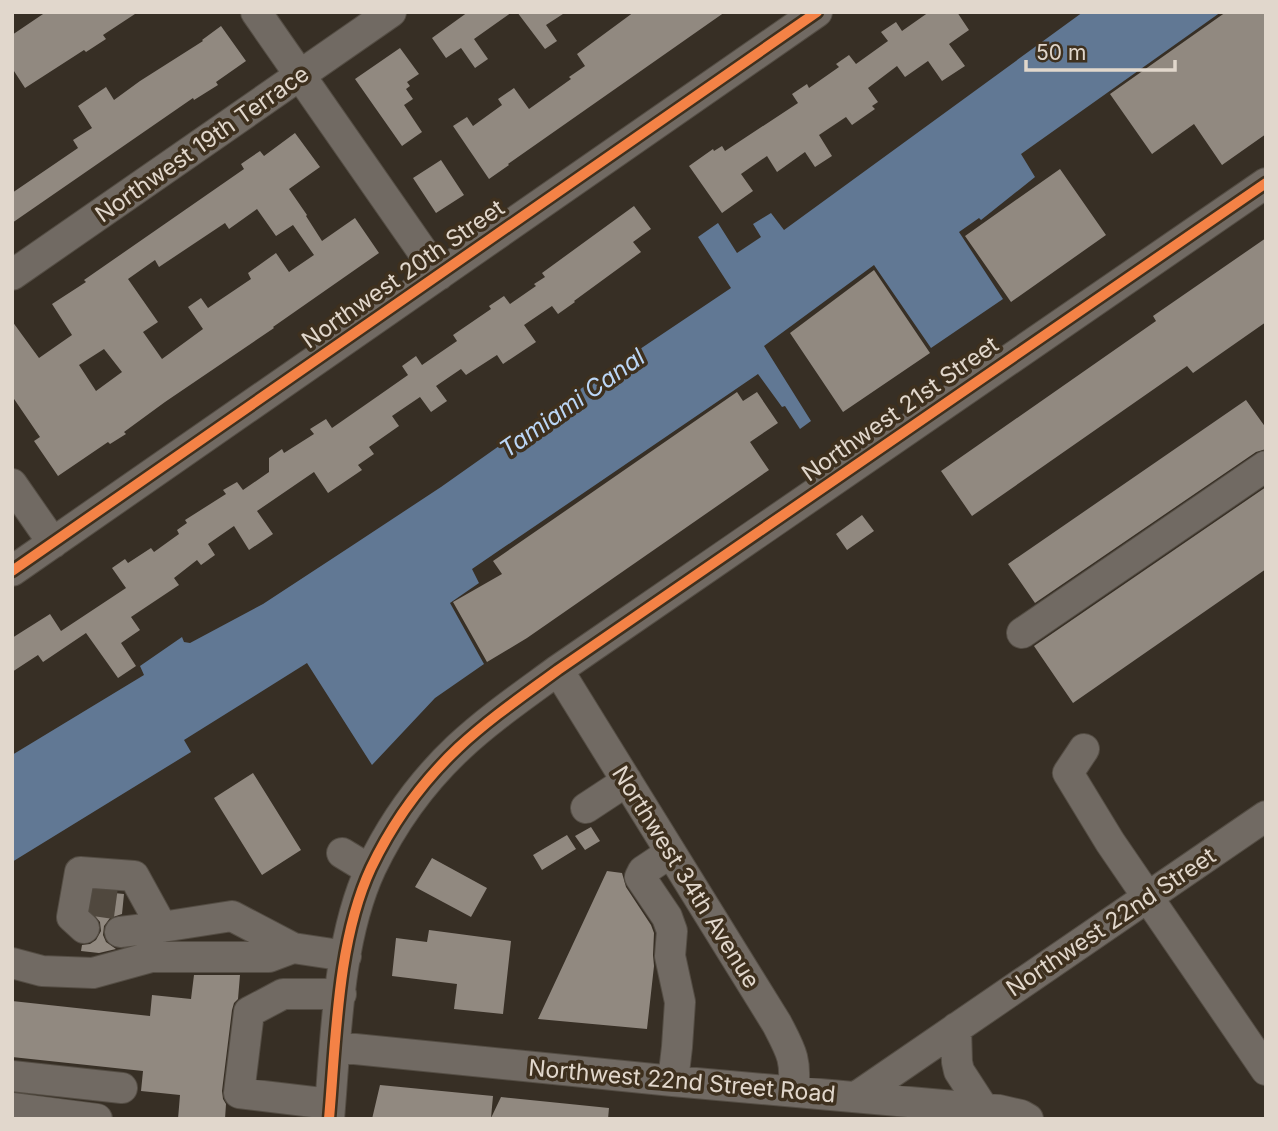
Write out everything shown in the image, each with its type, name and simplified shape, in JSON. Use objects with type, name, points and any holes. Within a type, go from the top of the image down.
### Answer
[{"type":"street","points":[[256,12],[439,275]]},
{"type":"street","name":"Northwest 19th Terrace","points":[[12,275],[391,12]]},
{"type":"street","name":"Northwest 20th Street","points":[[12,571],[817,12]]},
{"type":"street","name":"Northwest 21st Street","points":[[330,1111],[346,957],[355,914],[370,870],[405,810],[457,749],[496,715],[558,670],[1266,183]]},
{"type":"street","points":[[1022,633],[1266,466]]},
{"type":"street","points":[[12,484],[53,543]]},
{"type":"street","name":"Northwest 34th Avenue","points":[[558,670],[787,1043],[796,1072],[793,1091]]},
{"type":"street","points":[[1084,749],[1068,773],[1110,842],[1266,1070]]},
{"type":"street","points":[[586,808],[627,781]]},
{"type":"street","name":"Northwest 22nd Street","points":[[856,1097],[1266,816]]},
{"type":"street","points":[[342,853],[370,870]]},
{"type":"street","points":[[670,853],[643,871],[640,877],[667,917],[672,931],[670,956],[680,1002],[673,1081]]},
{"type":"street","points":[[81,910],[80,872],[134,876],[162,928]]},
{"type":"street","points":[[121,918],[162,928],[232,916],[293,948],[346,957]]},
{"type":"street","points":[[12,962],[42,971],[93,973],[151,957],[269,957],[293,948]]},
{"type":"street","points":[[330,1111],[287,1099],[239,1093],[248,1012],[283,994],[341,994]]},
{"type":"street","points":[[956,1028],[957,1062],[960,1071],[983,1108]]},
{"type":"street","name":"Northwest 22nd Street Road","points":[[335,1047],[673,1081],[983,1108],[1021,1115],[1028,1119]]},
{"type":"street","points":[[12,1076],[122,1087]]},
{"type":"street","points":[[12,1108],[97,1119]]},
{"type":"water","name":"Tamiami Canal","points":[[1083,12],[1221,12],[1021,154],[1035,177],[981,220],[979,218],[959,232],[1003,299],[931,348],[874,265],[764,346],[811,421],[800,429],[758,374],[472,569],[479,583],[450,603],[484,664],[435,698],[372,765],[307,663],[184,740],[191,752],[12,862],[12,755],[144,675],[140,666],[182,637],[184,642],[190,643],[263,604],[441,487],[561,402],[731,288],[698,237],[718,223],[737,253],[761,237],[753,224],[771,213],[784,230]]},
{"type":"building","points":[[46,12],[138,12],[103,35],[106,39],[25,88],[12,68],[12,35]]},
{"type":"building","points":[[468,12],[512,12],[474,39],[488,59],[475,68],[461,48],[446,58],[432,38]]},
{"type":"building","points":[[517,12],[566,12],[546,25],[557,41],[545,49]]},
{"type":"building","points":[[634,12],[725,12],[489,179],[453,126],[467,117],[473,126],[502,105],[498,99],[514,88],[529,109],[585,66],[577,54]]},
{"type":"building","points":[[929,12],[957,12],[969,30],[949,44],[965,66],[942,81],[928,61],[905,77],[897,66],[868,88],[878,102],[872,106],[875,109],[852,125],[846,117],[819,135],[832,156],[815,167],[805,152],[777,172],[767,156],[741,174],[753,191],[722,213],[689,166],[713,149],[714,151],[722,146],[725,151],[798,103],[792,94],[807,84],[809,88],[839,67],[836,64],[849,55],[856,64],[888,41],[881,32],[896,22],[902,31]]},
{"type":"building","points":[[1226,12],[1266,12],[1266,134],[1222,165],[1194,124],[1152,154],[1110,94]]},
{"type":"building","points":[[221,26],[246,61],[216,82],[218,85],[194,100],[193,98],[12,223],[12,193],[78,148],[73,140],[92,128],[78,106],[106,87],[114,100]]},
{"type":"building","points":[[400,48],[419,74],[407,82],[410,86],[406,89],[413,99],[404,105],[422,132],[402,146],[355,79]]},
{"type":"building","points":[[295,133],[320,167],[289,189],[322,241],[355,218],[379,253],[165,402],[124,432],[126,434],[110,444],[108,442],[58,476],[34,441],[40,437],[12,396],[12,321],[39,358],[72,335],[52,304],[244,169],[241,164],[260,151],[264,156]],"holes":[[[257,209],[276,236],[293,225],[314,255],[289,272],[276,253],[248,273],[251,279],[208,308],[201,298],[188,307],[203,329],[162,359],[143,332],[158,322],[128,279],[155,260],[159,267],[225,223],[229,229]],[[104,349],[122,372],[96,391],[79,365]]]},
{"type":"building","points":[[441,160],[464,195],[436,213],[413,178]]},
{"type":"building","points":[[1060,169],[1106,235],[1011,302],[965,236]]},
{"type":"building","points":[[634,206],[651,229],[633,242],[641,252],[558,314],[552,306],[524,325],[536,342],[503,364],[497,355],[466,375],[461,369],[436,386],[447,401],[431,412],[420,397],[392,416],[399,426],[369,447],[374,454],[358,465],[362,470],[328,493],[314,472],[257,511],[273,534],[249,550],[234,526],[208,544],[215,555],[201,565],[197,560],[174,578],[179,585],[131,617],[140,630],[121,643],[136,666],[118,678],[86,633],[43,662],[38,655],[12,672],[12,638],[50,614],[61,631],[126,588],[112,568],[125,559],[128,563],[151,548],[154,552],[179,534],[177,530],[187,523],[185,520],[226,494],[223,490],[237,482],[243,490],[269,472],[269,458],[282,449],[284,453],[314,434],[310,429],[326,419],[332,428],[408,375],[402,366],[416,356],[422,365],[457,341],[453,335],[491,309],[489,306],[504,296],[510,304],[536,286],[534,284],[545,277],[542,273]]},
{"type":"building","points":[[1266,238],[1266,322],[1193,373],[1187,366],[972,516],[941,471],[1156,321],[1153,316]]},
{"type":"building","points":[[874,270],[930,353],[843,412],[790,333]]},
{"type":"building","points":[[737,392],[743,401],[757,392],[778,423],[750,442],[769,470],[527,638],[487,662],[453,602],[502,574],[493,561]]},
{"type":"building","points":[[1246,400],[1266,428],[1266,449],[1256,452],[1035,603],[1008,564]]},
{"type":"building","points":[[1266,487],[1266,569],[1073,703],[1034,646]]},
{"type":"building","points":[[862,515],[874,531],[847,550],[836,534]]},
{"type":"building","points":[[253,773],[301,850],[262,875],[214,798]]},
{"type":"building","points":[[591,827],[600,841],[585,850],[575,836]]},
{"type":"building","points":[[567,835],[576,849],[542,870],[533,855]]},
{"type":"building","points":[[432,858],[487,888],[471,917],[415,887]]},
{"type":"building","points":[[607,871],[622,873],[626,887],[654,933],[654,966],[647,1029],[538,1019]]},
{"type":"building","points":[[94,891],[124,894],[122,914],[110,918],[104,926],[103,935],[106,942],[116,949],[99,953],[81,951],[82,945],[96,940],[101,931],[100,922],[91,911]]},
{"type":"building","points":[[429,930],[511,941],[503,1014],[454,1009],[457,984],[392,976],[396,938],[427,942]]},
{"type":"building","points":[[194,975],[240,975],[238,999],[232,1010],[222,1091],[226,1104],[225,1119],[178,1119],[180,1095],[141,1091],[143,1071],[12,1057],[12,1001],[150,1016],[152,995],[191,999]]},
{"type":"building","points":[[380,1085],[493,1096],[491,1118],[501,1097],[609,1108],[608,1119],[372,1119]]},
{"type":"tunnel","points":[[86,900],[123,905]]},
{"type":"cycle path","points":[[12,571],[817,12]]},
{"type":"cycle path","points":[[329,1119],[340,991],[351,927],[360,897],[388,835],[420,789],[458,748],[558,670],[1266,183]]}]
